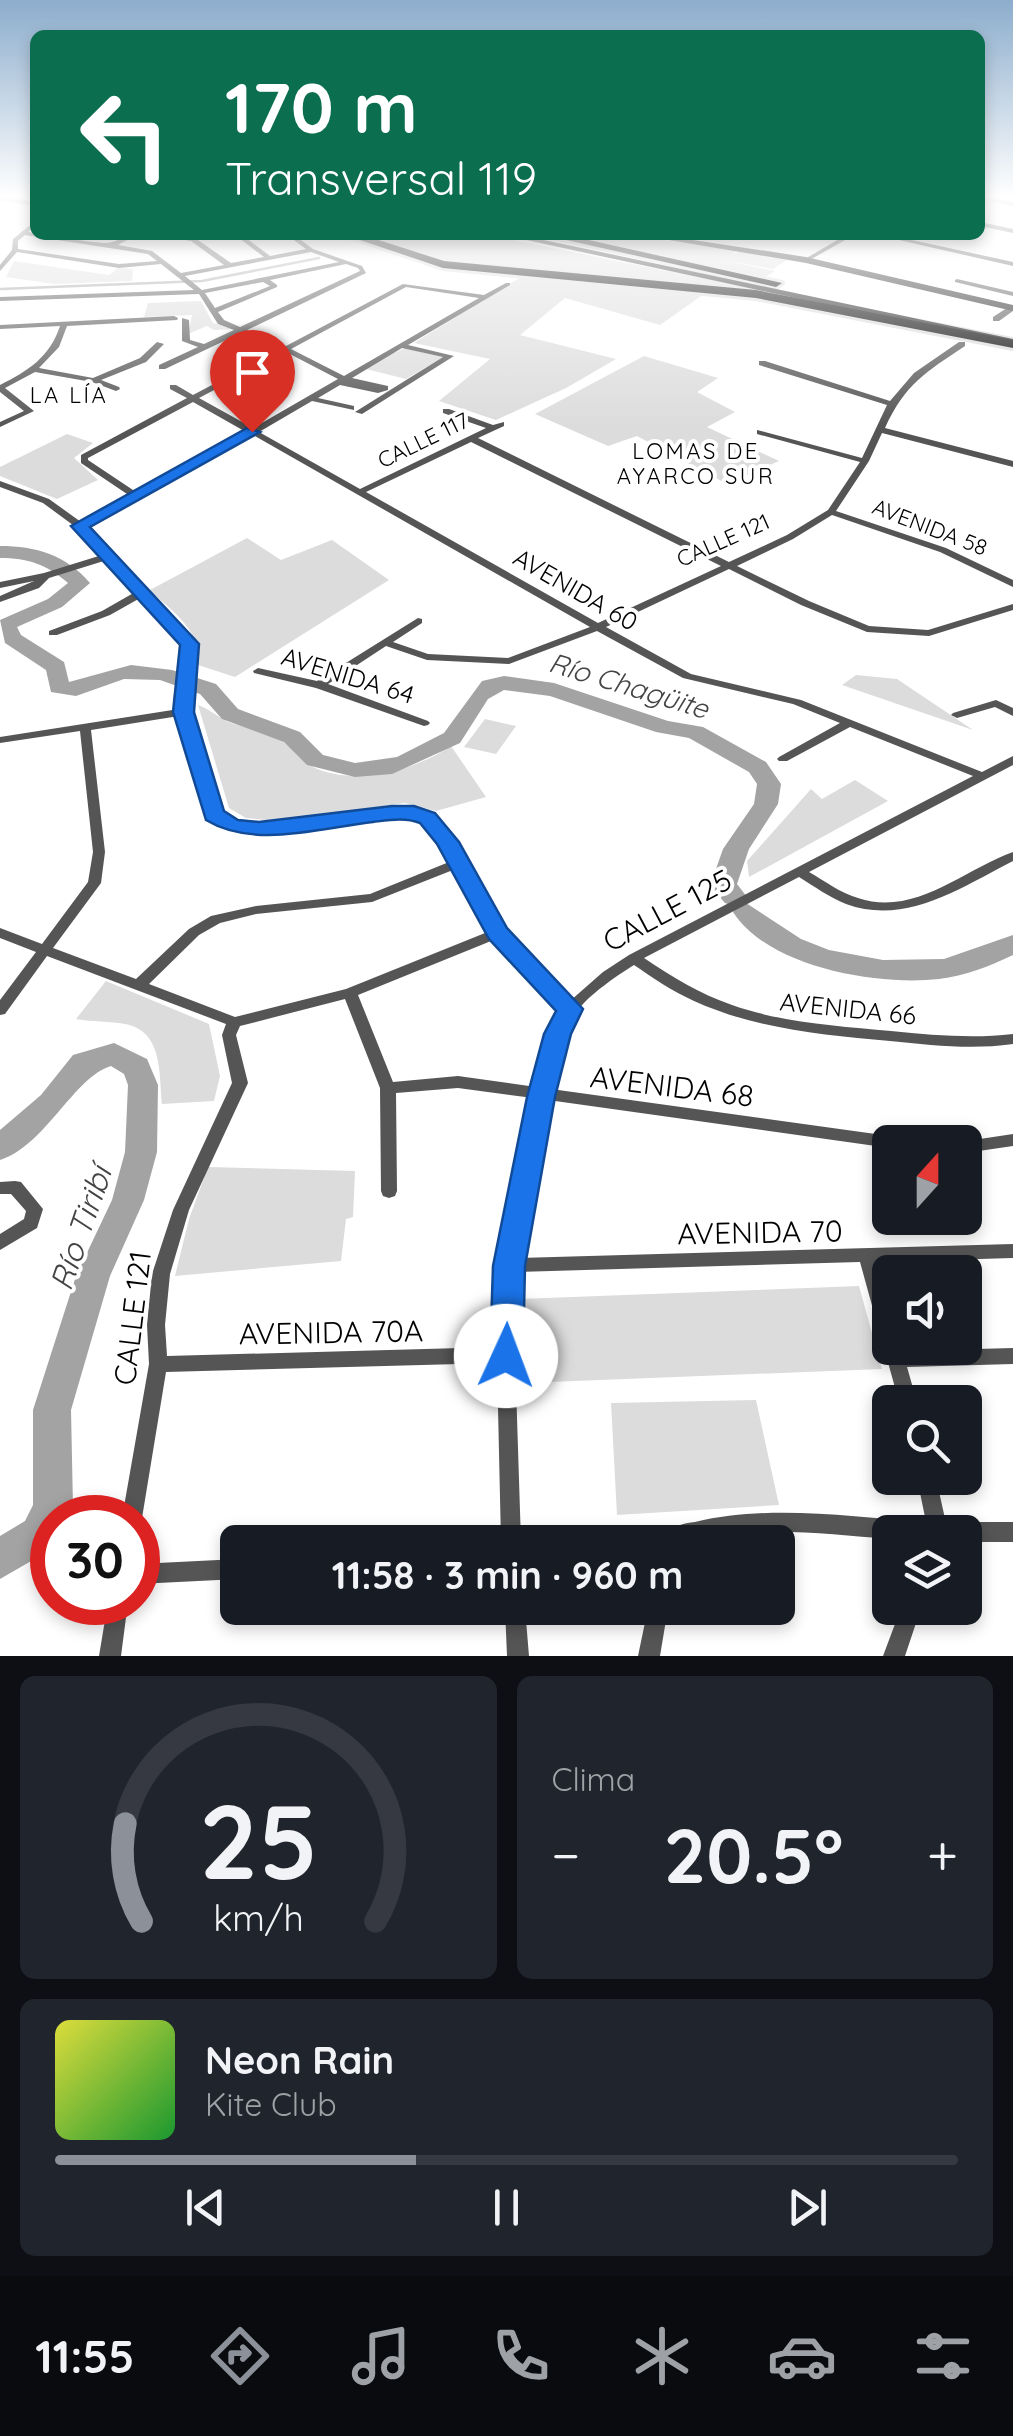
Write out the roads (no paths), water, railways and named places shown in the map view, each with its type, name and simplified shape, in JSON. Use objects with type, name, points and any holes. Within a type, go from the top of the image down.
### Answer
[{"type":"highway","points":[[515,272],[771,296],[1013,343]]},
{"type":"highway","points":[[719,272],[1013,334]]},
{"type":"main road","points":[[682,272],[1013,343]]},
{"type":"main road","points":[[859,272],[1013,308]]},
{"type":"street","points":[[177,272],[221,322],[284,348],[342,380]]},
{"type":"street","points":[[190,283],[215,272]]},
{"type":"street","points":[[0,299],[265,280],[301,272]]},
{"type":"street","points":[[162,367],[363,272]]},
{"type":"street","points":[[298,273],[334,285]]},
{"type":"street","points":[[214,312],[275,286],[265,280]]},
{"type":"street","points":[[957,281],[1013,294]]},
{"type":"street","points":[[80,526],[508,284]]},
{"type":"street","points":[[136,496],[84,461],[88,453],[410,285],[485,297]]},
{"type":"street","points":[[996,320],[1013,308]]},
{"type":"street","points":[[0,327],[174,318]]},
{"type":"street","points":[[185,320],[186,341],[205,347]]},
{"type":"street","points":[[0,425],[30,411],[0,388],[36,370],[58,344],[64,324]]},
{"type":"street","points":[[94,380],[152,353],[160,344]]},
{"type":"street","name":"CALLE 121","points":[[386,643],[427,657],[509,660],[596,628],[726,564],[790,538],[831,512],[865,462],[892,404],[917,376],[962,344]]},
{"type":"street","points":[[310,398],[355,410],[450,356],[401,346]]},
{"type":"street","points":[[152,353],[183,358]]},
{"type":"street","points":[[762,363],[892,404]]},
{"type":"street","points":[[36,370],[116,388]]},
{"type":"street","name":"AVENIDA 60","points":[[173,387],[687,676],[797,702],[980,775]]},
{"type":"street","name":"CALLE 117","points":[[362,492],[498,426],[446,411]]},
{"type":"street","points":[[881,430],[1013,464]]},
{"type":"street","points":[[760,432],[865,462]]},
{"type":"street","points":[[472,439],[866,629],[907,634],[949,629],[1013,607]]},
{"type":"street","points":[[0,484],[46,501],[80,526],[185,636],[190,648],[183,688],[184,712],[214,815],[224,822],[259,829],[414,813],[436,826],[498,933],[570,1009]]},
{"type":"street","name":"AVENIDA 58","points":[[831,512],[943,550],[1013,584]]},
{"type":"street","points":[[0,585],[51,575],[108,556]]},
{"type":"street","points":[[0,599],[29,589],[51,575]]},
{"type":"street","points":[[53,633],[143,592]]},
{"type":"street","points":[[319,685],[418,621]]},
{"type":"street","name":"AVENIDA 64","points":[[258,672],[319,685],[424,723]]},
{"type":"street","points":[[957,715],[996,703],[1013,713]]},
{"type":"street","points":[[0,740],[184,712]]},
{"type":"street","points":[[783,759],[849,723]]},
{"type":"street","points":[[0,1010],[94,883],[98,852],[84,726]]},
{"type":"street","name":"CALLE 125","points":[[510,1525],[506,1356],[509,1266],[541,1097],[558,1034],[570,1009],[608,974],[634,958],[1013,760]]},
{"type":"street","points":[[799,871],[842,897],[886,908],[912,904],[1013,856]]},
{"type":"street","points":[[140,985],[194,932],[216,919],[256,910],[372,898],[459,863]]},
{"type":"street","points":[[0,933],[234,1022],[350,993],[498,933]]},
{"type":"street","name":"AVENIDA 66","points":[[634,958],[670,984],[718,1008],[782,1027],[969,1044],[1013,1039]]},
{"type":"street","points":[[350,993],[388,1088],[388,1191]]},
{"type":"street","name":"CALLE 121","points":[[136,1495],[158,1364],[156,1325],[161,1274],[181,1210],[240,1083],[229,1035],[234,1022]]},
{"type":"street","name":"AVENIDA 68","points":[[388,1088],[458,1082],[541,1097],[872,1140]]},
{"type":"street","points":[[982,1144],[1013,1140]]},
{"type":"street","points":[[0,1244],[32,1223],[35,1209],[8,1187]]},
{"type":"street","name":"AVENIDA 70","points":[[509,1266],[1013,1252]]},
{"type":"street","points":[[867,1257],[872,1275]]},
{"type":"street","points":[[982,1355],[1013,1356]]},
{"type":"street","name":"AVENIDA 70A","points":[[158,1364],[506,1356]]},
{"type":"street","points":[[779,1525],[872,1528]]},
{"type":"street","points":[[982,1532],[1013,1532]]},
{"type":"street","points":[[160,1573],[220,1571]]},
{"type":"street","points":[[110,1656],[115,1625]]},
{"type":"street","points":[[516,1625],[518,1656]]},
{"type":"street","points":[[648,1656],[654,1625]]},
{"type":"street","points":[[894,1656],[905,1625]]},
{"type":"waterway","points":[[1,289],[202,281],[246,272]]},
{"type":"waterway","name":"Río Chagüite","points":[[0,552],[27,552],[58,564],[80,583],[55,603],[15,618],[6,626],[12,639],[56,667],[59,687],[83,688],[120,673],[142,671],[208,689]]},
{"type":"waterway","name":"Río Chagüite","points":[[208,689],[230,714],[292,737],[315,760],[355,770],[384,769],[452,738],[480,695],[490,686],[504,683],[554,690],[664,727],[695,732],[758,767],[769,784],[766,804],[736,849],[723,886],[734,897]]},
{"type":"waterway","name":"Río Chagüite","points":[[203,687],[208,689]]},
{"type":"waterway","points":[[746,912],[766,930],[820,957],[883,970],[944,969],[976,961],[1013,944]]},
{"type":"waterway","name":"Río Tiribí","points":[[0,1148],[52,1103],[84,1063],[114,1054],[136,1067],[143,1085],[141,1152],[128,1200],[93,1276],[52,1410],[53,1507],[39,1535],[0,1559]]},
{"type":"district","name":"LA LÍA","points":[[69,395]]},
{"type":"district","name":"LOMAS DE AYARCO SUR","points":[[696,464]]}]
